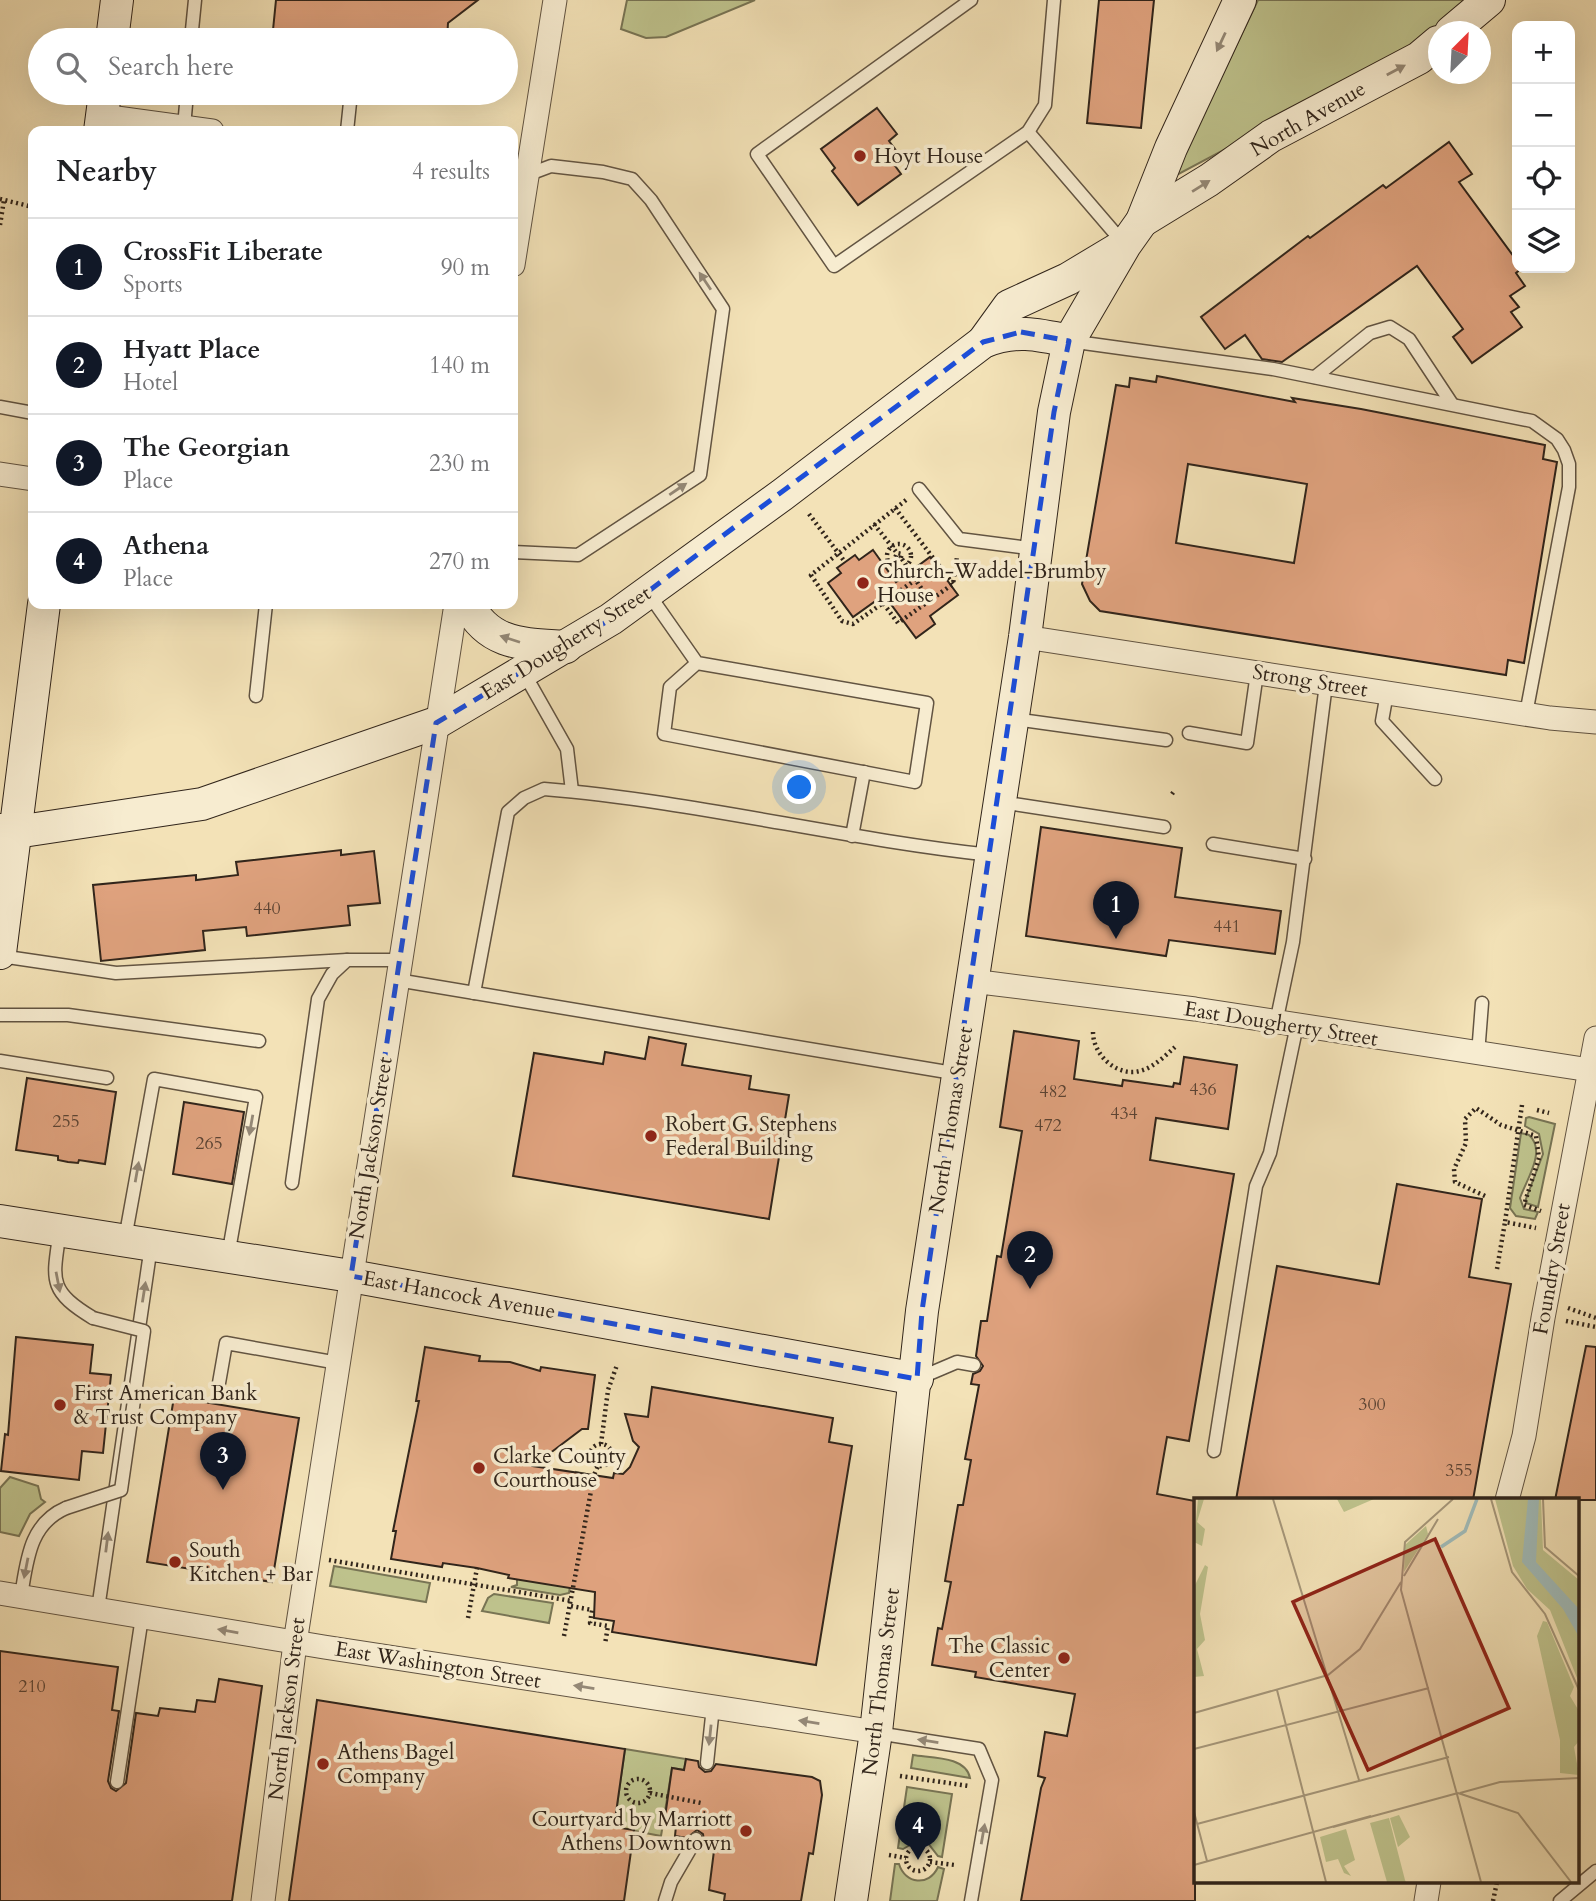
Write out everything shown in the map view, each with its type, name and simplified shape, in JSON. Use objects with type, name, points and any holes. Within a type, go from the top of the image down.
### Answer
[{"type":"main road","points":[[114,28],[117,0]]},
{"type":"main road","name":"North Avenue","points":[[1069,341],[1133,233],[1240,0]]},
{"type":"main road","points":[[1464,21],[1489,0]]},
{"type":"main road","name":"North Avenue","points":[[1133,233],[1271,136],[1419,58],[1428,50]]},
{"type":"main road","points":[[983,342],[1009,306],[1068,279],[1133,233]]},
{"type":"main road","name":"East Dougherty Street","points":[[8,831],[202,804],[436,723],[524,673],[647,593],[983,342],[1003,334],[1021,332],[1069,341]]},
{"type":"main road","name":"North Thomas Street","points":[[851,1901],[876,1732],[917,1379],[922,1311],[1010,719],[1025,637],[1054,412],[1069,341]]},
{"type":"main road","points":[[0,946],[8,831],[43,609]]},
{"type":"main road","points":[[471,609],[477,621],[505,639],[523,644],[566,647]]},
{"type":"main road","name":"East Hancock Avenue","points":[[0,1221],[351,1276],[917,1379]]},
{"type":"street","points":[[518,200],[520,174],[555,0]]},
{"type":"street","points":[[102,113],[178,126]]},
{"type":"street","points":[[0,474],[28,478]]},
{"type":"street","name":"North Jackson Street","points":[[263,1901],[295,1643],[455,609]]},
{"type":"street","name":"Strong Street","points":[[1025,637],[1526,714],[1596,722]]},
{"type":"street","name":"East Dougherty Street","points":[[972,981],[1287,1024],[1590,1070]]},
{"type":"street","name":"Foundry Street","points":[[1508,1498],[1524,1436],[1596,1038]]},
{"type":"street","name":"East Washington Street","points":[[10,1595],[295,1643],[876,1732]]},
{"type":"lane","points":[[192,28],[195,0]]},
{"type":"lane","points":[[971,0],[757,154],[834,266],[1028,131],[1045,105],[1054,0]]},
{"type":"lane","points":[[184,126],[186,105]]},
{"type":"lane","points":[[348,126],[350,105]]},
{"type":"lane","points":[[1028,131],[1133,233]]},
{"type":"lane","points":[[518,552],[578,555],[700,475],[723,309],[663,218],[632,179],[603,172],[551,166],[520,174]]},
{"type":"lane","points":[[1315,377],[1370,333],[1390,327],[1409,339],[1452,404]]},
{"type":"lane","points":[[1069,341],[1315,377],[1452,404],[1532,421],[1558,439],[1569,464],[1569,487],[1526,714]]},
{"type":"lane","points":[[0,407],[28,412]]},
{"type":"lane","points":[[919,489],[959,539],[1036,549]]},
{"type":"lane","points":[[647,593],[697,663],[927,703],[915,782],[664,734],[670,687],[697,663]]},
{"type":"lane","points":[[256,696],[265,609]]},
{"type":"lane","points":[[524,673],[567,749],[572,791]]},
{"type":"lane","points":[[1189,733],[1247,743],[1257,673]]},
{"type":"lane","points":[[1214,1451],[1236,1298],[1256,1186],[1270,1153],[1287,1024],[1293,942],[1326,684]]},
{"type":"lane","points":[[1387,693],[1382,721],[1435,779]]},
{"type":"lane","points":[[1010,719],[1166,740]]},
{"type":"lane","points":[[852,836],[864,772]]},
{"type":"lane","points":[[474,993],[508,812],[524,798],[544,789],[572,791],[852,836],[991,855]]},
{"type":"lane","points":[[999,802],[1164,828]]},
{"type":"lane","points":[[1213,844],[1305,859]]},
{"type":"lane","points":[[0,946],[116,973],[347,960],[398,970],[474,993],[959,1074]]},
{"type":"lane","points":[[292,1183],[318,999],[332,974],[347,960]]},
{"type":"lane","points":[[1478,1054],[1482,1003]]},
{"type":"lane","points":[[0,1015],[68,1015],[259,1041]]},
{"type":"lane","points":[[0,1061],[107,1078]]},
{"type":"lane","points":[[98,1609],[154,1079],[256,1097],[228,1256]]},
{"type":"lane","points":[[10,1595],[38,1529],[51,1514],[121,1490],[144,1331],[93,1318],[69,1303],[59,1292],[55,1263],[60,1230]]},
{"type":"lane","points":[[219,1383],[226,1343],[338,1363]]},
{"type":"lane","points":[[917,1379],[957,1362],[974,1365]]},
{"type":"lane","points":[[117,1782],[142,1617]]},
{"type":"lane","points":[[707,1763],[713,1707]]},
{"type":"lane","points":[[876,1732],[979,1749],[983,1753],[992,1780],[971,1901]]},
{"type":"lane","points":[[665,1901],[671,1882],[696,1839]]},
{"type":"lane","points":[[1560,1901],[1596,1871]]},
{"type":"path","points":[[0,225],[2,200],[28,206]]},
{"type":"path","points":[[915,580],[853,624],[842,621],[811,575],[919,489]]},
{"type":"path","points":[[895,508],[953,584]]},
{"type":"path","points":[[809,514],[845,562]]},
{"type":"path","points":[[874,524],[907,566],[929,600]]},
{"type":"path","points":[[883,604],[898,623],[953,584],[959,539]]},
{"type":"path","points":[[901,544],[908,548],[911,556],[907,566],[896,568],[889,563],[887,554],[891,547],[901,544]]},
{"type":"path","points":[[889,563],[908,548]]},
{"type":"path","points":[[1093,1032],[1098,1053],[1123,1071],[1142,1071],[1175,1046]]},
{"type":"path","points":[[1497,1269],[1522,1105]]},
{"type":"path","points":[[1485,1196],[1455,1182],[1454,1169],[1466,1143],[1465,1119],[1476,1108],[1501,1125],[1536,1136],[1540,1145],[1539,1158],[1524,1205],[1542,1211]]},
{"type":"path","points":[[1537,1110],[1549,1113]]},
{"type":"path","points":[[1505,1222],[1530,1227]]},
{"type":"path","points":[[1567,1308],[1596,1318]]},
{"type":"path","points":[[1565,1321],[1596,1327]]},
{"type":"path","points":[[601,1444],[608,1390],[617,1365]]},
{"type":"path","points":[[601,1444],[609,1448],[612,1457],[608,1464],[598,1466],[592,1462],[589,1455],[593,1448],[601,1444]]},
{"type":"path","points":[[564,1636],[594,1475],[598,1466]]},
{"type":"path","points":[[328,1560],[571,1603],[592,1610],[590,1623],[608,1626],[606,1644]]},
{"type":"path","points":[[468,1618],[477,1568]]},
{"type":"path","points":[[900,1776],[969,1786]]},
{"type":"path","points":[[620,1788],[626,1788],[637,1779],[648,1786],[650,1793],[646,1800],[632,1802],[626,1795],[626,1788]]},
{"type":"path","points":[[650,1793],[701,1803]]},
{"type":"path","points":[[920,1847],[927,1851],[930,1862],[926,1869],[919,1872],[911,1869],[906,1858],[912,1848],[920,1847]]},
{"type":"path","points":[[889,1855],[906,1858]]},
{"type":"path","points":[[930,1862],[955,1865]]},
{"type":"highlighted area","points":[[1021,332],[1069,341],[1054,412],[922,1311],[917,1379],[351,1276],[436,723],[611,619],[983,342]]},
{"type":"green space","points":[[627,0],[755,0],[666,37],[646,38],[621,29]]},
{"type":"green space","points":[[1258,0],[1478,0],[1446,21],[1428,21],[1428,33],[1365,75],[1173,177]]},
{"type":"green space","points":[[1526,1118],[1555,1124],[1538,1207],[1526,1203],[1543,1154],[1539,1134],[1525,1126]]},
{"type":"green space","points":[[1521,1133],[1529,1135],[1536,1149],[1534,1166],[1520,1198],[1524,1209],[1538,1212],[1535,1219],[1516,1216],[1510,1208]]},
{"type":"green space","points":[[576,1472],[587,1474],[569,1593],[560,1595],[511,1587],[517,1585],[517,1579],[571,1501]]},
{"type":"green space","points":[[10,1477],[38,1486],[41,1499],[45,1502],[30,1514],[19,1536],[0,1532],[0,1488]]},
{"type":"green space","points":[[334,1566],[430,1583],[426,1602],[330,1586]]},
{"type":"green space","points":[[494,1594],[553,1603],[549,1623],[482,1611],[488,1598]]},
{"type":"green space","points":[[625,1749],[686,1759],[684,1770],[672,1768],[661,1836],[614,1827]]},
{"type":"green space","points":[[913,1755],[955,1762],[967,1771],[970,1778],[911,1768]]},
{"type":"green space","points":[[907,1787],[952,1794],[942,1857],[938,1856],[927,1842],[917,1841],[903,1849],[898,1848]]},
{"type":"green space","points":[[895,1864],[899,1864],[906,1876],[917,1881],[929,1878],[938,1867],[944,1869],[937,1901],[890,1901]]},
{"type":"building","points":[[276,0],[478,0],[448,23],[448,28],[273,28]]},
{"type":"building","points":[[1099,0],[1154,0],[1141,128],[1087,123]]},
{"type":"building","name":"Hoyt House","points":[[877,108],[897,134],[889,141],[898,153],[890,159],[901,174],[858,205],[832,171],[835,168],[821,149]]},
{"type":"building","points":[[1449,142],[1472,174],[1459,182],[1512,254],[1512,273],[1516,273],[1525,286],[1510,296],[1519,307],[1511,312],[1522,327],[1472,363],[1453,337],[1463,329],[1417,266],[1282,362],[1262,359],[1245,335],[1225,349],[1201,317],[1308,236],[1310,238],[1383,185],[1386,188]]},
{"type":"building","points":[[1157,376],[1295,402],[1292,398],[1361,409],[1545,445],[1543,459],[1557,462],[1524,663],[1508,660],[1506,675],[1100,611],[1090,601],[1082,584],[1116,385],[1129,387],[1130,378],[1156,382]],"holes":[[[1188,464],[1307,484],[1294,563],[1176,543]]]},
{"type":"building","points":[[873,550],[896,582],[930,557],[958,595],[930,616],[935,624],[916,638],[884,595],[853,617],[828,583],[841,573],[837,568],[855,555],[859,560]]},
{"type":"building","points":[[1041,827],[1182,848],[1175,897],[1281,911],[1275,954],[1169,940],[1166,956],[1026,936]]},
{"type":"building","points":[[341,850],[341,855],[374,851],[380,903],[348,906],[350,925],[247,936],[246,927],[203,931],[205,950],[101,961],[93,885],[196,875],[196,880],[238,875],[236,862]]},
{"type":"building","points":[[1014,1031],[1079,1041],[1074,1079],[1122,1086],[1123,1080],[1173,1087],[1174,1083],[1180,1084],[1184,1057],[1237,1065],[1228,1129],[1156,1118],[1150,1160],[1234,1174],[1189,1441],[1167,1437],[1157,1494],[1194,1501],[1195,1901],[1021,1901],[1045,1778],[1038,1776],[1045,1732],[1067,1736],[1075,1694],[975,1677],[976,1672],[932,1665],[938,1628],[942,1629],[951,1582],[945,1581],[958,1505],[963,1505],[971,1460],[965,1459],[979,1385],[971,1384],[973,1374],[983,1366],[976,1356],[981,1321],[987,1321],[997,1256],[1001,1257],[1022,1131],[1000,1127]]},
{"type":"building","name":"Robert G. Stephens Federal Building","points":[[649,1037],[686,1044],[682,1065],[751,1076],[749,1089],[789,1095],[769,1219],[513,1176],[534,1053],[603,1064],[605,1052],[645,1059]]},
{"type":"building","points":[[27,1078],[116,1092],[105,1164],[79,1160],[78,1163],[68,1162],[58,1160],[58,1156],[16,1150]]},
{"type":"building","points":[[184,1102],[244,1112],[232,1184],[173,1174]]},
{"type":"building","points":[[1397,1184],[1482,1199],[1469,1277],[1511,1284],[1473,1498],[1236,1498],[1277,1266],[1379,1284]]},
{"type":"building","name":"First American Bank & Trust Company","points":[[16,1337],[93,1345],[90,1373],[111,1375],[103,1453],[82,1451],[79,1480],[1,1471],[5,1434],[8,1435]]},
{"type":"building","points":[[1586,1346],[1596,1347],[1596,1500],[1555,1498]]},
{"type":"building","points":[[425,1347],[480,1356],[479,1361],[510,1362],[540,1371],[541,1367],[595,1375],[588,1429],[582,1429],[533,1466],[613,1478],[614,1473],[623,1474],[630,1467],[639,1447],[633,1441],[625,1414],[648,1417],[652,1387],[833,1418],[829,1442],[852,1446],[816,1665],[612,1632],[614,1621],[594,1618],[595,1592],[508,1578],[509,1575],[477,1568],[443,1563],[442,1567],[391,1559],[396,1531],[393,1531],[419,1401],[416,1401]]},
{"type":"building","points":[[174,1397],[299,1418],[272,1582],[147,1562]]},
{"type":"building","points":[[0,1651],[118,1667],[112,1710],[119,1711],[108,1781],[116,1791],[126,1783],[136,1713],[158,1716],[160,1708],[195,1712],[197,1700],[215,1702],[219,1679],[262,1686],[232,1901],[0,1901]]},
{"type":"building","points":[[317,1700],[625,1749],[614,1827],[634,1830],[624,1901],[289,1901]]},
{"type":"building","name":"Courtyard by Marriott Athens Downtown","points":[[686,1759],[698,1761],[699,1767],[705,1772],[711,1771],[716,1764],[812,1777],[820,1781],[822,1795],[813,1854],[809,1853],[801,1901],[724,1901],[725,1894],[709,1890],[715,1843],[704,1841],[703,1834],[697,1830],[687,1838],[675,1836],[676,1826],[664,1824],[672,1768],[684,1770]]},
{"type":"place","name":"Hoyt House","points":[[860,156]]},
{"type":"place","name":"Church-Waddel-Brumby House","points":[[863,583]]},
{"type":"place","name":"CrossFit Liberate","points":[[1116,939]]},
{"type":"place","name":"Robert G. Stephens Federal Building","points":[[651,1136]]},
{"type":"place","name":"Hyatt Place","points":[[1030,1289]]},
{"type":"place","name":"First American Bank & Trust Company","points":[[60,1405]]},
{"type":"place","name":"Clarke County Courthouse","points":[[479,1468]]},
{"type":"place","name":"The Georgian","points":[[223,1490]]},
{"type":"place","name":"South Kitchen + Bar","points":[[175,1562]]},
{"type":"place","name":"The Classic Center","points":[[1064,1658]]},
{"type":"place","name":"Athens Bagel Company","points":[[323,1764]]},
{"type":"place","name":"Courtyard by Marriott Athens Downtown","points":[[746,1831]]},
{"type":"place","name":"Athena","points":[[918,1860]]}]
